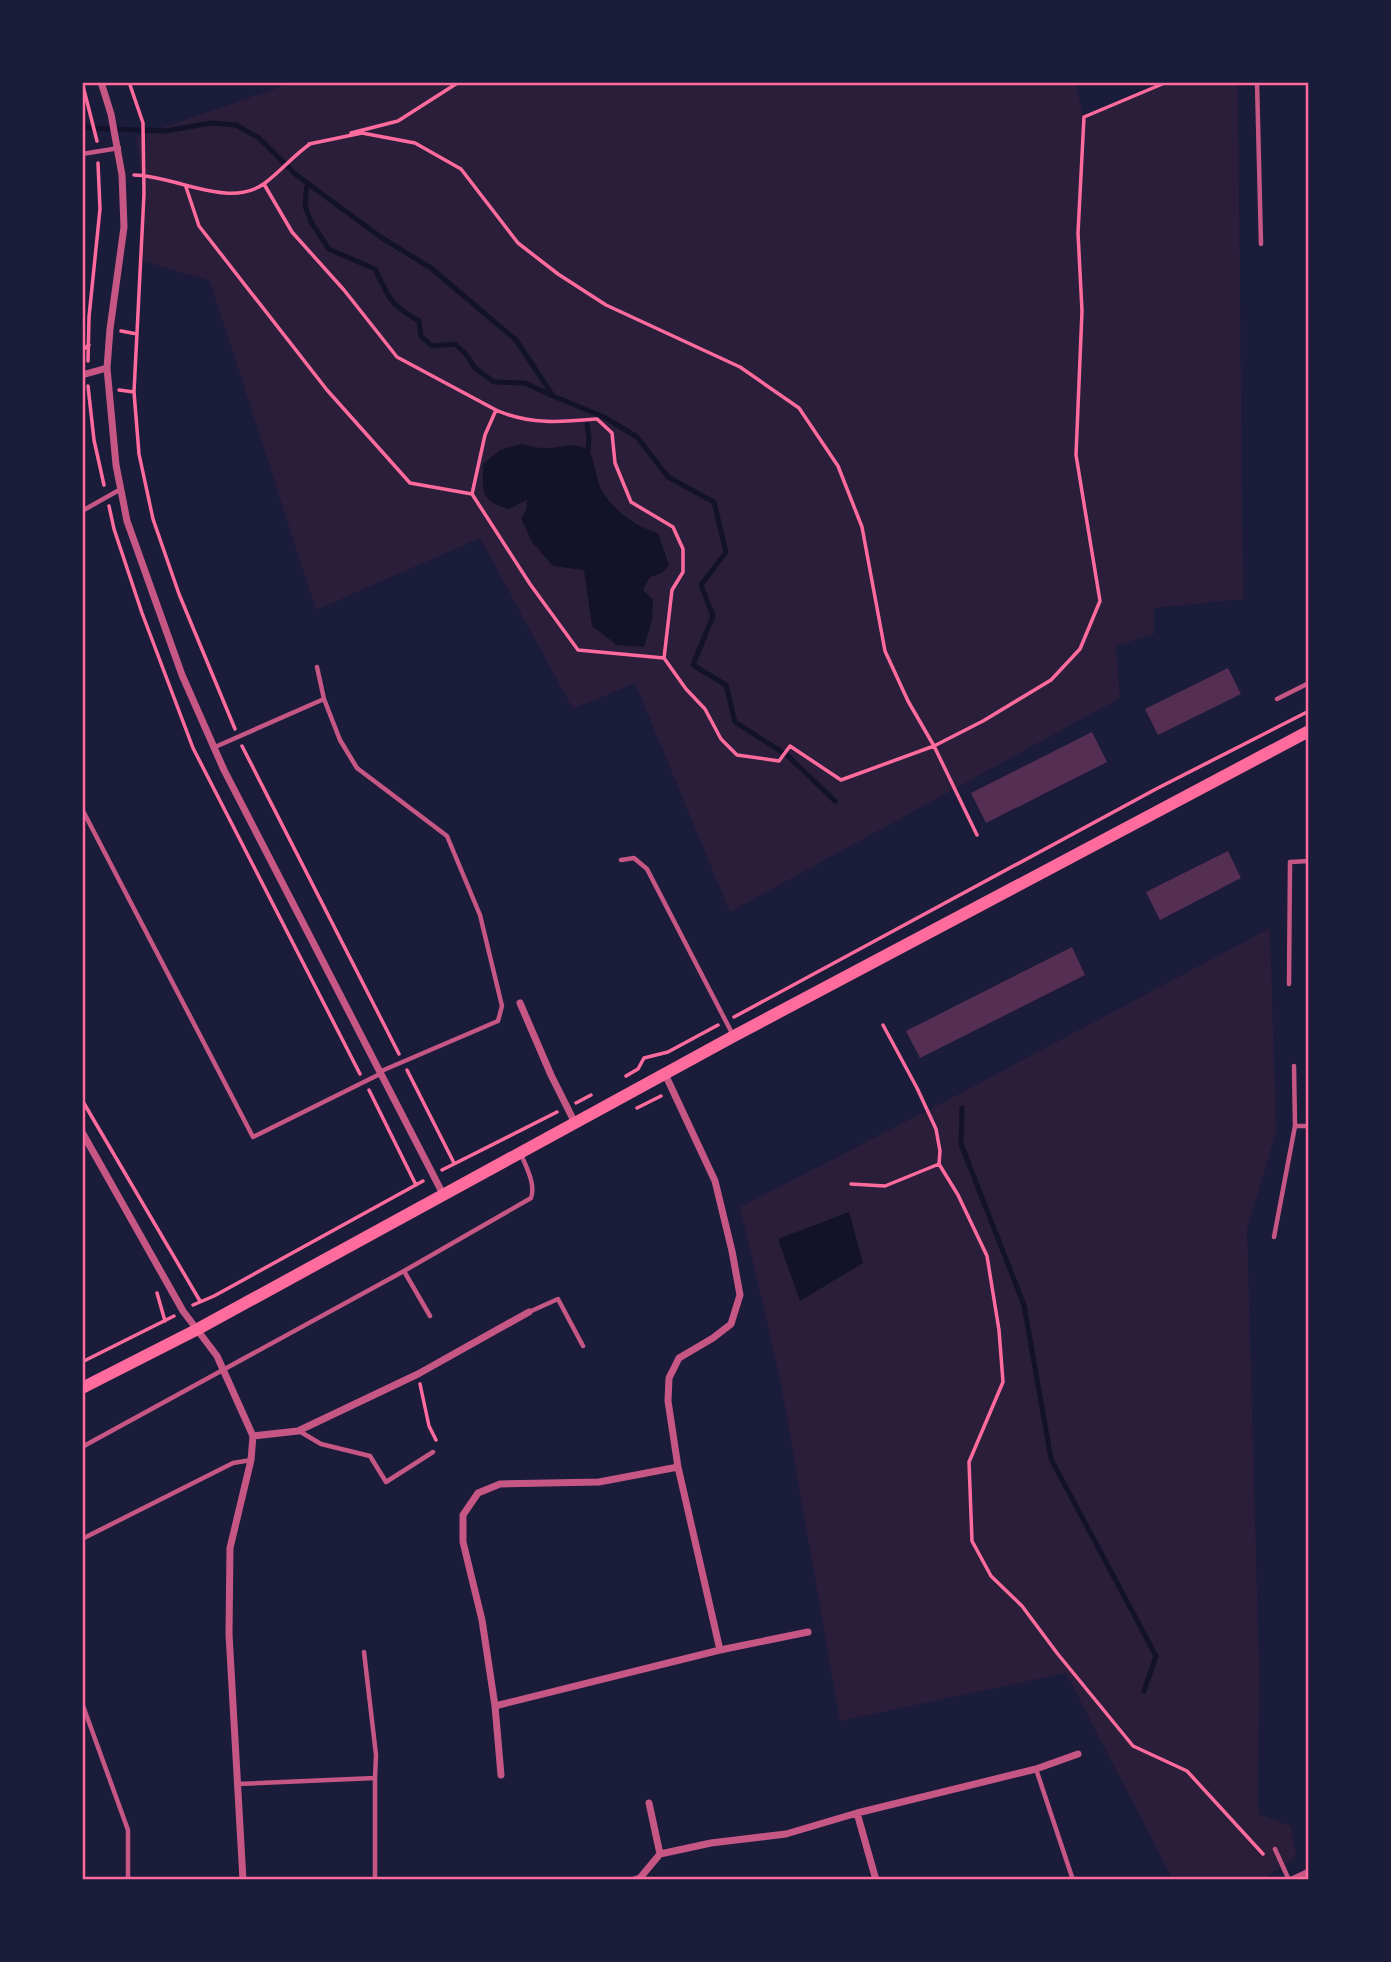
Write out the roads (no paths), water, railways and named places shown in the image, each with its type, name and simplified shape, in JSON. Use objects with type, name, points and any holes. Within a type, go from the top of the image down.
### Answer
[{"type":"main road","points":[[82,1388],[196,1330],[734,1036],[1309,731]]},
{"type":"street","points":[[101,82],[119,148],[122,175],[124,227],[107,368],[116,465],[127,521],[182,675],[214,747],[443,1194]]},
{"type":"street","points":[[85,374],[107,368]]},
{"type":"street","points":[[520,1003],[575,1124]]},
{"type":"street","points":[[665,1074],[715,1181],[740,1295],[731,1324],[679,1358],[668,1378],[668,1401],[678,1467],[720,1650]]},
{"type":"street","points":[[82,1132],[183,1311],[217,1356],[254,1436],[230,1548],[229,1634],[243,1880]]},
{"type":"street","points":[[254,1436],[298,1431],[418,1374],[530,1312]]},
{"type":"street","points":[[500,1775],[495,1706],[482,1620],[463,1542],[463,1515],[478,1493],[500,1484],[599,1482],[678,1467]]},
{"type":"street","points":[[495,1706],[720,1650],[808,1632]]},
{"type":"street","points":[[634,1880],[640,1878],[660,1854],[711,1843],[786,1834],[857,1813],[1036,1769],[1078,1754]]},
{"type":"street","points":[[649,1803],[660,1854]]},
{"type":"street","points":[[857,1813],[876,1880]]},
{"type":"street","points":[[1291,1880],[1309,1872]]},
{"type":"lane","points":[[1257,82],[1261,244]]},
{"type":"lane","points":[[82,154],[119,148]]},
{"type":"lane","points":[[82,511],[121,489]]},
{"type":"lane","points":[[82,809],[253,1137],[379,1073],[498,1021],[502,1006],[480,915],[447,835],[357,768],[340,740],[324,699],[317,667]]},
{"type":"lane","points":[[1277,699],[1309,683]]},
{"type":"lane","points":[[214,747],[324,699]]},
{"type":"lane","points":[[621,860],[634,858],[648,869],[734,1036]]},
{"type":"lane","points":[[1289,984],[1290,862],[1309,861]]},
{"type":"lane","points":[[1274,1237],[1294,1126],[1294,1066]]},
{"type":"lane","points":[[1294,1126],[1309,1126]]},
{"type":"lane","points":[[82,1447],[404,1271],[531,1198],[532,1185],[521,1153]]},
{"type":"lane","points":[[404,1271],[430,1316]]},
{"type":"lane","points":[[530,1312],[558,1299],[583,1346]]},
{"type":"lane","points":[[298,1431],[321,1444],[370,1456],[386,1482],[433,1452]]},
{"type":"lane","points":[[82,1539],[233,1463],[251,1460]]},
{"type":"lane","points":[[364,1652],[376,1755],[375,1880]]},
{"type":"lane","points":[[82,1703],[128,1830],[128,1880]]},
{"type":"lane","points":[[1036,1769],[1073,1880]]},
{"type":"lane","points":[[237,1784],[375,1778]]},
{"type":"lane","points":[[1275,1849],[1291,1880]]},
{"type":"waterway","points":[[82,124],[89,128],[165,131],[211,123],[236,125],[259,138],[295,174],[382,238],[431,268],[516,340],[553,396],[604,417],[637,437],[668,477],[714,502],[726,552],[701,585],[713,616],[693,665],[726,685],[735,722],[788,756],[835,801]]},
{"type":"waterway","points":[[307,183],[305,206],[311,222],[329,249],[375,269],[391,300],[419,321],[421,336],[432,346],[455,344],[475,368],[494,382],[525,383],[553,396]]},
{"type":"waterway","points":[[587,424],[588,452]]},
{"type":"waterway","points":[[962,1108],[961,1144],[1024,1305],[1051,1459],[1156,1656],[1144,1691]]}]
